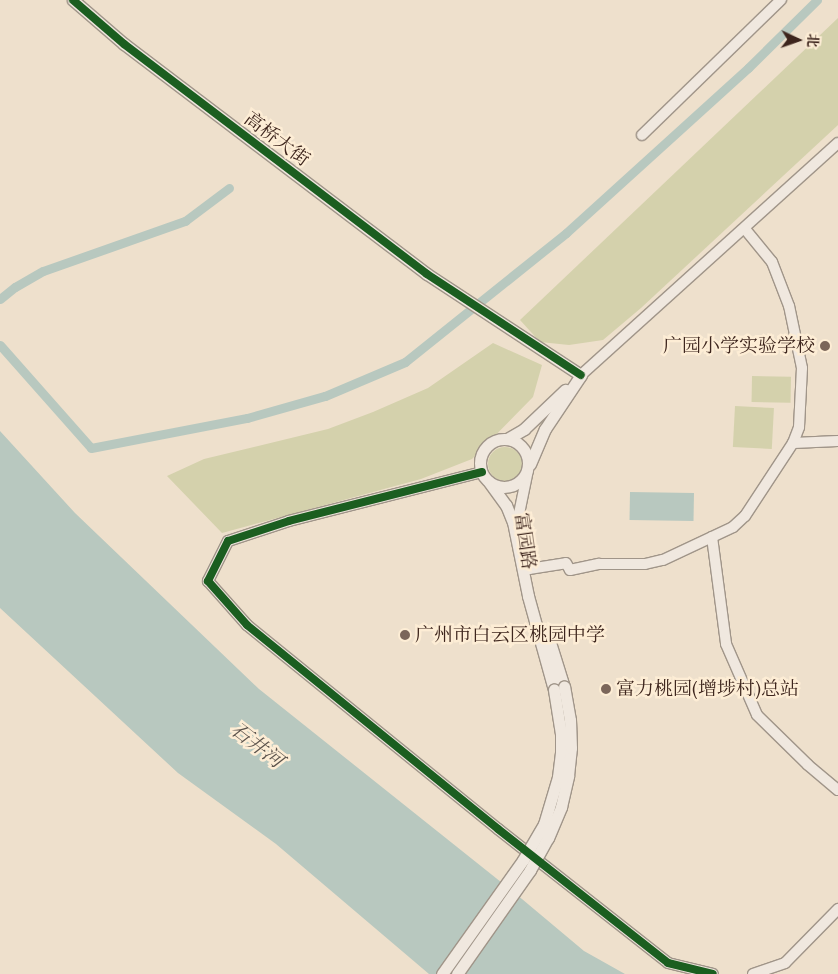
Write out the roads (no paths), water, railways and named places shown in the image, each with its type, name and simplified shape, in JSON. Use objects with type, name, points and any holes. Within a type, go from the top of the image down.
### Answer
[{"type":"street","name":"高桥大街","points":[[73,0],[124,44],[407,259],[581,375]]},
{"type":"street","points":[[642,135],[781,0]]},
{"type":"street","points":[[507,439],[520,444],[526,451],[528,470],[520,482],[512,486],[502,487],[485,477],[480,462],[484,449],[494,441],[507,439],[524,429],[581,375],[745,229],[838,143]]},
{"type":"street","points":[[529,569],[566,563],[570,570],[599,564],[645,564],[664,560],[733,527],[745,516],[793,443],[799,426],[802,368],[789,306],[772,262],[745,229]]},
{"type":"street","name":"富园路","points":[[559,689],[529,569],[519,514],[522,489],[545,429],[581,375]]},
{"type":"street","points":[[793,443],[838,441]]},
{"type":"street","points":[[485,477],[289,521],[228,542],[208,581],[247,625],[498,829],[668,963],[713,974]]},
{"type":"street","name":"富园路","points":[[485,477],[506,505],[513,522],[528,596],[559,689]]},
{"type":"street","points":[[712,537],[726,644],[757,715],[808,765],[838,790]]},
{"type":"street","points":[[442,974],[523,860],[544,824],[558,777],[561,753],[559,689]]},
{"type":"street","points":[[457,974],[530,870],[548,838],[561,807],[568,776],[571,748],[570,720],[559,689]]},
{"type":"street","points":[[753,974],[785,963],[838,909]]},
{"type":"water","name":"石井河","points":[[0,431],[75,513],[259,689],[516,894],[584,951],[625,974],[429,974],[276,844],[178,773],[0,608]]},
{"type":"water","points":[[630,492],[694,493],[694,521],[630,520]]},
{"type":"waterway","points":[[0,345],[91,448],[247,418],[325,396],[405,362],[566,233],[748,68],[817,0]]},
{"type":"waterway","points":[[0,299],[15,287],[43,271],[185,221],[229,188]]},
{"type":"place","name":"广园小学实验学校","points":[[825,346]]},
{"type":"place","name":"广州市白云区桃园中学","points":[[405,635]]},
{"type":"place","name":"富力桃园(增埗村)总站","points":[[606,689]]}]
